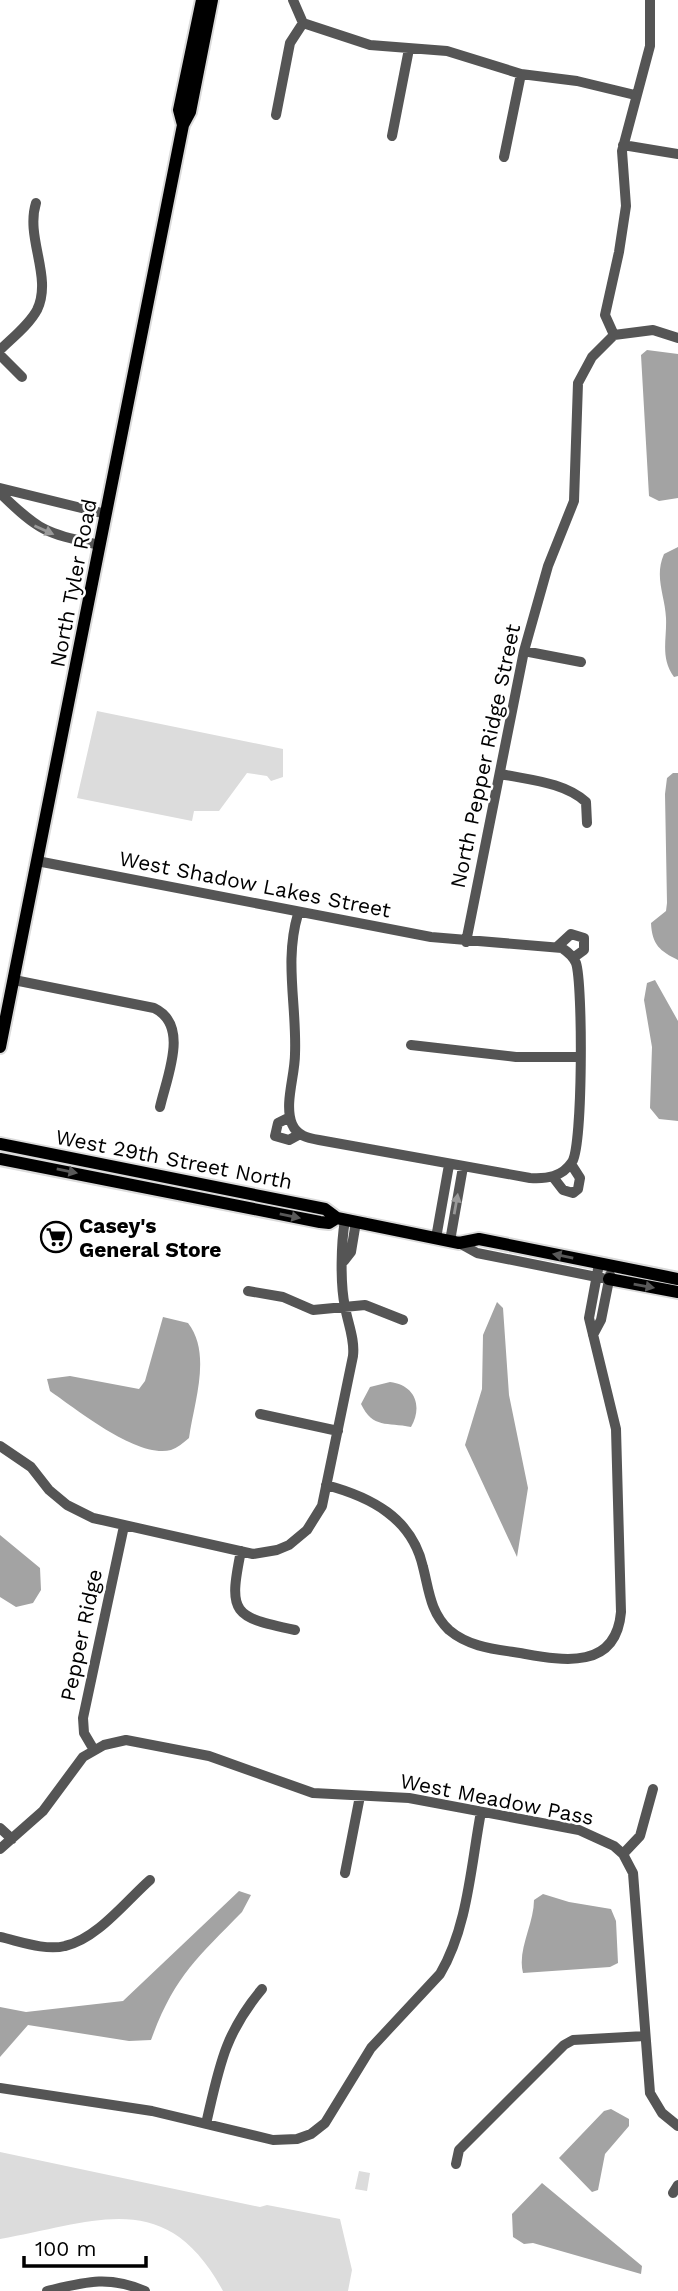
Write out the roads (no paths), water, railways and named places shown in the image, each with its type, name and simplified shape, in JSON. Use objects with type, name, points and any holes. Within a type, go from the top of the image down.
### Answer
[{"type":"main road","name":"North Tyler Road","points":[[183,125],[179,110],[202,0]]},
{"type":"main road","name":"North Tyler Road","points":[[0,1047],[183,125],[190,112],[212,0]]},
{"type":"main road","name":"West 29th Street North","points":[[0,1144],[146,1180]]},
{"type":"main road","name":"West 29th Street North","points":[[0,1159],[325,1209],[346,1220],[454,1242],[479,1239],[678,1292]]},
{"type":"main road","name":"West 29th Street North","points":[[604,1271],[678,1279]]},
{"type":"street","points":[[293,0],[303,23],[346,39],[410,49],[447,51],[521,74],[577,81],[635,95]]},
{"type":"street","points":[[650,0],[650,46],[624,145],[626,206],[605,315],[614,335],[653,330],[678,338]]},
{"type":"street","points":[[276,115],[290,43],[303,23]]},
{"type":"street","points":[[392,136],[410,49]]},
{"type":"street","points":[[504,157],[521,74]]},
{"type":"street","points":[[624,145],[678,154]]},
{"type":"street","points":[[0,350],[33,317],[42,292],[31,219],[36,203]]},
{"type":"street","name":"North Pepper Ridge Street","points":[[466,942],[524,650],[548,566],[574,501],[578,383],[592,356],[614,335]]},
{"type":"street","points":[[0,355],[22,377]]},
{"type":"street","points":[[0,490],[106,514]]},
{"type":"street","points":[[0,490],[34,526],[51,534],[100,545]]},
{"type":"street","points":[[524,650],[581,662]]},
{"type":"street","points":[[501,774],[565,788],[586,802],[587,823]]},
{"type":"street","name":"West Shadow Lakes Street","points":[[37,861],[298,914],[466,942]]},
{"type":"street","points":[[298,914],[290,964],[296,1053],[290,1117],[300,1134]]},
{"type":"street","points":[[558,946],[571,934],[584,938],[584,950],[573,958]]},
{"type":"street","points":[[290,1117],[278,1123],[275,1136],[289,1140],[300,1134],[449,1165],[530,1178],[553,1177],[571,1164],[576,1154],[580,1056],[578,972],[573,958],[558,946],[466,942]]},
{"type":"street","points":[[14,980],[154,1008],[164,1013],[171,1021],[175,1034],[160,1107]]},
{"type":"street","points":[[411,1045],[516,1058],[580,1056]]},
{"type":"street","points":[[553,1177],[563,1190],[573,1193],[578,1189],[580,1178],[571,1164]]},
{"type":"street","points":[[436,1238],[449,1165]]},
{"type":"street","points":[[454,1242],[463,1167]]},
{"type":"street","points":[[0,1446],[31,1467],[67,1505],[93,1518],[253,1554],[289,1545],[314,1521],[326,1485],[354,1345],[345,1307],[344,1261],[340,1251],[346,1220]]},
{"type":"street","points":[[326,1485],[357,1493],[395,1517],[416,1545],[435,1612],[447,1628],[462,1639],[480,1646],[573,1661],[596,1653],[610,1643],[621,1622],[616,1429],[589,1318],[604,1271]]},
{"type":"street","points":[[593,1335],[604,1305],[604,1271]]},
{"type":"street","points":[[248,1291],[283,1297],[313,1310],[377,1308],[403,1320]]},
{"type":"street","points":[[592,1302],[604,1305]]},
{"type":"street","points":[[260,1414],[338,1431]]},
{"type":"street","name":"Pepper Ridge","points":[[94,1750],[84,1733],[83,1718],[124,1526]]},
{"type":"street","points":[[241,1551],[233,1588],[237,1607],[255,1622],[295,1630]]},
{"type":"street","name":"West Meadow Pass","points":[[94,1750],[117,1741],[138,1740],[209,1756],[313,1793],[409,1798],[594,1835],[622,1854]]},
{"type":"street","points":[[0,1849],[43,1811],[83,1758],[94,1750]]},
{"type":"street","points":[[653,1789],[640,1836],[622,1854],[637,1888],[650,2093],[662,2113],[678,2126]]},
{"type":"street","points":[[345,1873],[360,1796]]},
{"type":"street","points":[[0,2088],[152,2111],[273,2140],[304,2137],[325,2123],[371,2048],[448,1962],[457,1937],[481,1812]]},
{"type":"street","points":[[0,1828],[12,1839]]},
{"type":"street","points":[[0,1937],[49,1947],[64,1947],[89,1935],[150,1880]]},
{"type":"street","points":[[206,2124],[229,2036],[242,2012],[262,1989]]},
{"type":"street","points":[[456,2164],[459,2150],[564,2045],[573,2040],[645,2036]]},
{"type":"street","points":[[47,2291],[101,2279],[129,2284],[145,2291]]},
{"type":"place","name":"Casey's General Store","points":[[56,1237]]}]
